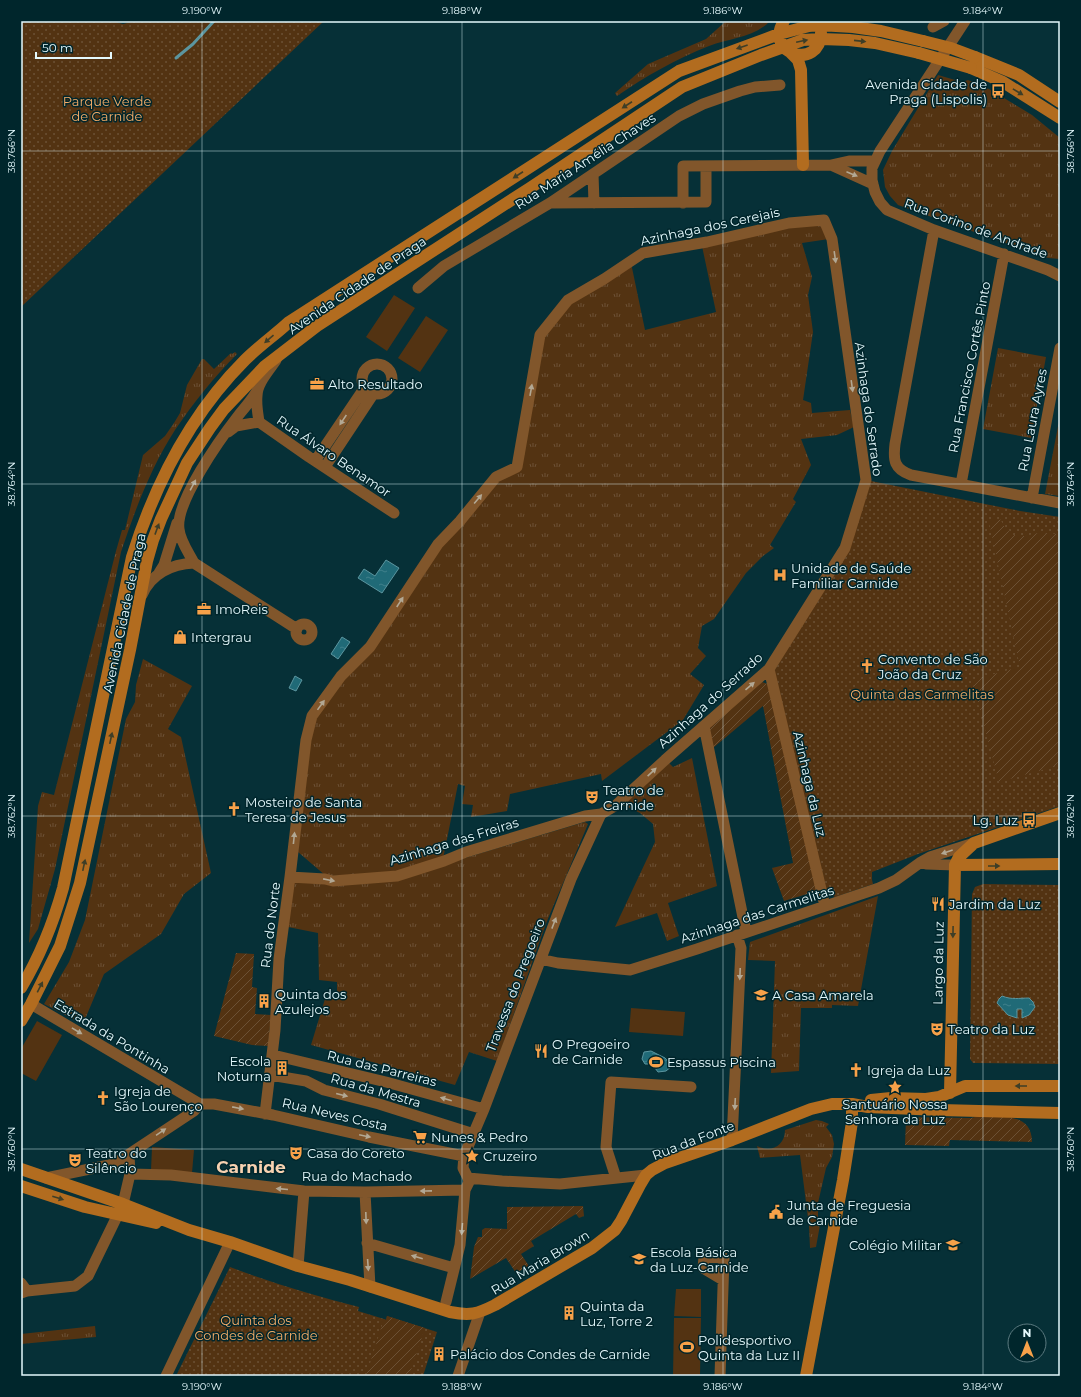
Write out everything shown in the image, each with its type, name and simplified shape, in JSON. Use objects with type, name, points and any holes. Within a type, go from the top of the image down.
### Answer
[{"type":"main road","points":[[784,21],[779,34],[780,42],[798,60],[801,70],[803,165]]},
{"type":"main road","points":[[801,70],[804,59],[817,47],[821,38],[821,31],[818,23]]},
{"type":"main road","name":"Avenida Cidade de Praga","points":[[21,988],[35,964],[48,936],[63,888],[132,557],[146,515],[169,467],[204,408],[245,360],[289,322],[679,71],[799,28],[818,23],[853,27],[881,31],[952,48],[1008,86],[1060,118]]},
{"type":"main road","name":"Avenida Cidade de Praga","points":[[21,1021],[32,1004],[60,946],[80,883],[142,596],[147,561],[160,519],[187,463],[210,428],[224,409],[266,366],[317,326],[530,188],[682,87],[708,76],[787,50],[803,40],[821,38],[874,43],[973,62],[1019,75],[1060,102]]},
{"type":"main road","points":[[787,50],[802,55],[808,54]]},
{"type":"main road","points":[[1060,813],[974,843],[959,857],[955,865],[1060,864]]},
{"type":"main road","name":"Largo da Luz","points":[[950,1093],[955,865]]},
{"type":"main road","points":[[1060,1086],[965,1086],[950,1093],[965,1110],[1060,1113]]},
{"type":"main road","name":"Rua da Fonte","points":[[852,1104],[868,1100],[891,1098],[926,1099],[940,1097],[950,1093]]},
{"type":"main road","name":"Rua da Fonte","points":[[646,1175],[665,1163],[732,1140],[811,1109],[832,1104],[852,1104],[868,1107],[965,1110]]},
{"type":"main road","points":[[806,1376],[843,1180],[852,1122],[852,1104]]},
{"type":"main road","points":[[21,1169],[123,1204],[189,1230]]},
{"type":"main road","name":"Rua Maria Brown","points":[[480,1312],[592,1248],[605,1239],[622,1221],[646,1175]]},
{"type":"main road","points":[[24,1188],[85,1207],[189,1230],[230,1242],[298,1266],[450,1312],[464,1315],[480,1312]]},
{"type":"street","points":[[933,27],[944,21]]},
{"type":"street","points":[[831,165],[872,184],[872,168],[880,151],[965,21]]},
{"type":"street","name":"Rua Maria Amélia Chaves","points":[[418,288],[444,266],[550,202],[679,116],[695,108],[740,91],[764,86],[780,85]]},
{"type":"street","points":[[683,202],[683,166],[831,165],[846,162],[875,161]]},
{"type":"street","points":[[550,202],[706,202],[706,166]]},
{"type":"street","points":[[593,174],[594,202]]},
{"type":"street","name":"Rua Corino de Andrade","points":[[872,184],[877,197],[887,210],[934,230],[1004,254],[1060,276]]},
{"type":"street","name":"Azinhaga do Serrado","points":[[601,814],[615,806],[769,669],[845,548],[866,480],[832,239],[824,220]]},
{"type":"street","name":"Azinhaga dos Cerejais","points":[[306,740],[312,716],[341,676],[370,647],[438,544],[496,477],[517,467],[540,335],[568,300],[604,279],[643,253],[706,242],[789,224],[824,220]]},
{"type":"street","points":[[934,230],[894,457],[896,464],[903,472],[911,475],[1060,503]]},
{"type":"street","name":"Rua Francisco Cortês Pinto","points":[[962,484],[1004,254]]},
{"type":"street","name":"Rua Laura Ayres","points":[[1032,498],[1060,348]]},
{"type":"street","points":[[142,596],[147,585],[159,573],[164,565],[178,520],[188,495],[198,477],[217,445],[255,395],[260,384],[278,356]]},
{"type":"street","points":[[226,433],[236,426],[259,422],[256,398],[258,389]]},
{"type":"street","points":[[315,461],[369,390],[325,467]]},
{"type":"street","name":"Rua Álvaro Benamor","points":[[259,422],[394,513]]},
{"type":"street","points":[[178,520],[181,538],[194,563],[297,630]]},
{"type":"street","points":[[159,573],[184,563],[194,563]]},
{"type":"street","name":"Azinhaga da Luz","points":[[769,669],[825,906]]},
{"type":"street","points":[[704,726],[741,934],[732,1140]]},
{"type":"street","name":"Rua do Norte","points":[[265,1114],[273,1055],[279,959],[306,740]]},
{"type":"street","name":"Azinhaga das Freiras","points":[[290,877],[325,879],[333,881],[397,876],[444,862],[480,847],[585,816],[601,814]]},
{"type":"street","name":"Travessa do Pregoeiro","points":[[446,1302],[460,1245],[466,1180],[464,1156],[484,1109],[571,879],[601,814]]},
{"type":"street","name":"Azinhaga das Carmelitas","points":[[540,959],[558,963],[630,970],[697,950],[879,888],[896,880],[921,862],[974,843]]},
{"type":"street","points":[[921,862],[926,864],[955,865]]},
{"type":"street","name":"Estrada da Pontinha","points":[[32,1004],[200,1104]]},
{"type":"street","name":"Rua das Parreiras","points":[[273,1055],[386,1082],[484,1109]]},
{"type":"street","points":[[306,1081],[311,1064]]},
{"type":"street","name":"Rua da Mestra","points":[[270,1075],[306,1081],[324,1090],[379,1104],[474,1134]]},
{"type":"street","points":[[616,1178],[606,1147],[611,1082],[691,1087]]},
{"type":"street","points":[[46,1178],[114,1164],[194,1111],[200,1104]]},
{"type":"street","name":"Rua Neves Costa","points":[[200,1104],[214,1104],[265,1114],[464,1156]]},
{"type":"street","points":[[23,1289],[75,1286],[88,1276],[123,1204],[130,1174],[129,1154]]},
{"type":"street","name":"Rua do Machado","points":[[130,1174],[171,1175],[304,1191],[365,1192],[466,1180]]},
{"type":"street","name":"Rua da Fonte","points":[[466,1180],[560,1184],[646,1175]]},
{"type":"street","points":[[298,1266],[304,1191]]},
{"type":"street","points":[[365,1192],[370,1287]]},
{"type":"street","points":[[166,1376],[230,1242]]},
{"type":"street","points":[[367,1243],[454,1268]]},
{"type":"street","points":[[720,1376],[723,1280]]},
{"type":"street","points":[[458,1376],[480,1312]]},
{"type":"green space","name":"Parque Verde de Carnide","points":[[21,21],[112,21],[123,24],[135,21],[324,21],[21,307]]},
{"type":"green space","points":[[726,21],[770,21],[757,31],[717,43],[685,56],[650,75],[617,96],[615,93],[648,64],[706,39]]},
{"type":"green space","points":[[938,75],[962,82],[968,80],[989,89],[1032,115],[1060,138],[1060,259],[1048,258],[898,205],[890,196],[885,187],[883,170],[892,151]]},
{"type":"green space","points":[[799,226],[823,226],[829,239],[802,243],[812,277],[808,295],[813,332],[803,400],[811,403],[812,413],[850,410],[854,427],[837,435],[801,439],[811,465],[793,499],[796,502],[770,545],[774,548],[763,556],[746,573],[714,619],[702,626],[698,648],[706,656],[690,674],[704,685],[683,720],[602,781],[601,774],[510,794],[507,811],[471,817],[473,805],[462,804],[465,786],[458,784],[443,859],[395,874],[326,876],[298,852],[313,718],[447,540],[498,482],[521,469],[544,337],[570,303],[631,263],[645,330],[716,312],[702,246]]},
{"type":"green space","points":[[394,295],[415,308],[387,351],[366,337]]},
{"type":"green space","points":[[426,316],[448,330],[420,372],[398,358]]},
{"type":"green space","points":[[998,348],[1046,357],[1031,438],[983,429]]},
{"type":"green space","points":[[235,352],[237,354],[197,400],[166,444],[144,489],[126,536],[121,552],[55,869],[38,929],[29,943],[38,806],[42,792],[54,795],[116,551],[122,530],[125,530],[143,455],[165,436],[174,423],[180,413],[187,385],[202,359],[204,359],[214,369],[231,353],[232,354]]},
{"type":"green space","points":[[1060,416],[1060,496],[1045,494]]},
{"type":"green space","name":"Quinta das Carmelitas","points":[[871,481],[1020,511],[1060,517],[1060,806],[918,854],[872,872],[873,884],[835,897],[824,890],[774,671],[845,553]]},
{"type":"green space","points":[[1000,519],[1006,529],[1013,535],[1025,536],[1038,533],[1060,534],[1060,765],[999,782],[972,680],[1020,667],[989,522]]},
{"type":"green space","points":[[143,659],[192,686],[168,729],[181,737],[211,873],[184,894],[161,934],[104,974],[83,1024],[44,1004],[69,962],[85,920],[126,719],[135,702],[136,685]]},
{"type":"green space","points":[[762,682],[768,684],[817,891],[784,901],[772,868],[793,863],[763,706],[713,748],[708,728]]},
{"type":"green space","points":[[692,758],[717,886],[668,903],[679,936],[667,941],[657,913],[615,927],[655,842],[653,824],[640,813],[623,805],[669,763],[673,767]]},
{"type":"green space","points":[[585,822],[588,824],[547,921],[497,1061],[469,1052],[455,1085],[311,1045],[325,999],[337,999],[337,982],[319,980],[318,933],[288,927],[292,881],[398,878]]},
{"type":"green space","points":[[983,884],[1060,885],[1060,1064],[973,1063],[970,1059],[972,894],[975,887]]},
{"type":"green space","points":[[878,896],[858,1006],[832,1005],[832,1008],[801,1008],[799,1071],[771,1073],[775,961],[748,960],[750,942]]},
{"type":"green space","points":[[236,953],[254,954],[252,987],[257,988],[255,1014],[271,1015],[268,1046],[252,1045],[214,1036]]},
{"type":"green space","points":[[631,1008],[685,1012],[683,1036],[629,1032]]},
{"type":"green space","points":[[37,1021],[62,1035],[36,1081],[21,1073],[21,1049]]},
{"type":"green space","points":[[979,1116],[1005,1117],[1021,1121],[1027,1125],[1031,1132],[1032,1142],[950,1140],[949,1146],[905,1145],[906,1117],[971,1118]]},
{"type":"green space","points":[[816,1120],[829,1124],[826,1127],[832,1135],[834,1144],[832,1157],[826,1168],[818,1203],[818,1221],[820,1225],[816,1247],[810,1248],[809,1226],[800,1155],[760,1158],[757,1146],[767,1149],[776,1147],[783,1140],[785,1130]]},
{"type":"green space","points":[[152,1147],[194,1150],[192,1173],[151,1170]]},
{"type":"green space","points":[[583,1206],[584,1216],[579,1218],[576,1214],[531,1241],[534,1246],[521,1254],[529,1266],[516,1273],[506,1258],[470,1279],[474,1247],[478,1237],[482,1237],[482,1230],[485,1228],[507,1229],[507,1207]]},
{"type":"green space","name":"Quinta dos Condes de Carnide","points":[[230,1267],[294,1289],[359,1307],[358,1311],[386,1320],[387,1316],[437,1332],[423,1376],[176,1376]]},
{"type":"green space","name":"Polidesportivo Quinta da Luz II","points":[[676,1289],[701,1289],[701,1317],[674,1316]]},
{"type":"green space","points":[[387,1316],[425,1328],[409,1376],[366,1376],[384,1319],[386,1320]]},
{"type":"green space","name":"Polidesportivo Quinta da Luz II","points":[[674,1318],[701,1318],[700,1376],[673,1376]]},
{"type":"green space","points":[[95,1326],[96,1337],[21,1344],[21,1334]]},
{"type":"water","points":[[386,560],[399,568],[382,593],[358,578],[364,569],[375,576]]},
{"type":"water","points":[[342,637],[350,642],[338,659],[331,654]]},
{"type":"water","points":[[295,676],[302,680],[296,691],[289,688]]},
{"type":"water","points":[[1002,996],[1012,998],[1029,998],[1035,1007],[1029,1015],[1022,1018],[1022,1009],[1017,1009],[1017,1018],[1008,1015],[997,1003]]},
{"type":"water","name":"Espassus Piscina","points":[[651,1051],[665,1058],[672,1066],[666,1071],[658,1072],[652,1064],[645,1064],[642,1059],[644,1052]]},
{"type":"waterway","points":[[176,58],[193,44],[214,21]]},
{"type":"place","name":"Avenida Cidade de Praga (Lispolis)","points":[[998,91]]},
{"type":"place","name":"Alto Resultado","points":[[317,384]]},
{"type":"place","name":"Unidade de Saúde Familiar Carnide","points":[[780,575]]},
{"type":"place","name":"ImoReis","points":[[204,609]]},
{"type":"place","name":"Intergrau","points":[[180,637]]},
{"type":"place","name":"Convento de São João da Cruz","points":[[867,666]]},
{"type":"place","name":"Teatro de Carnide","points":[[592,797]]},
{"type":"place","name":"Mosteiro de Santa Teresa de Jesus","points":[[234,809]]},
{"type":"place","name":"Lg. Luz","points":[[1029,820]]},
{"type":"place","name":"Jardim da Luz","points":[[938,904]]},
{"type":"place","name":"A Casa Amarela","points":[[761,995]]},
{"type":"place","name":"Quinta dos Azulejos","points":[[264,1001]]},
{"type":"place","name":"Teatro da Luz","points":[[937,1029]]},
{"type":"place","name":"O Pregoeiro de Carnide","points":[[541,1051]]},
{"type":"place","name":"Espassus Piscina","points":[[656,1062]]},
{"type":"place","name":"Escola Noturna","points":[[282,1068]]},
{"type":"place","name":"Igreja da Luz","points":[[856,1070]]},
{"type":"place","name":"Santuário Nossa Senhora da Luz","points":[[895,1087]]},
{"type":"place","name":"Igreja de São Lourenço","points":[[103,1098]]},
{"type":"place","name":"Nunes & Pedro","points":[[420,1137]]},
{"type":"place","name":"Casa do Coreto","points":[[296,1153]]},
{"type":"place","name":"Cruzeiro","points":[[472,1156]]},
{"type":"place","name":"Teatro do Silêncio","points":[[75,1160]]},
{"type":"place","name":"Junta de Freguesia de Carnide","points":[[776,1212]]},
{"type":"place","name":"Colégio Militar","points":[[953,1245]]},
{"type":"place","name":"Escola Básica da Luz-Carnide","points":[[639,1259]]},
{"type":"place","name":"Quinta da Luz, Torre 2","points":[[569,1313]]},
{"type":"place","name":"Polidesportivo Quinta da Luz II","points":[[687,1347]]},
{"type":"place","name":"Palácio dos Condes de Carnide","points":[[439,1354]]},
{"type":"district","name":"Carnide","points":[[251,1167]]}]
